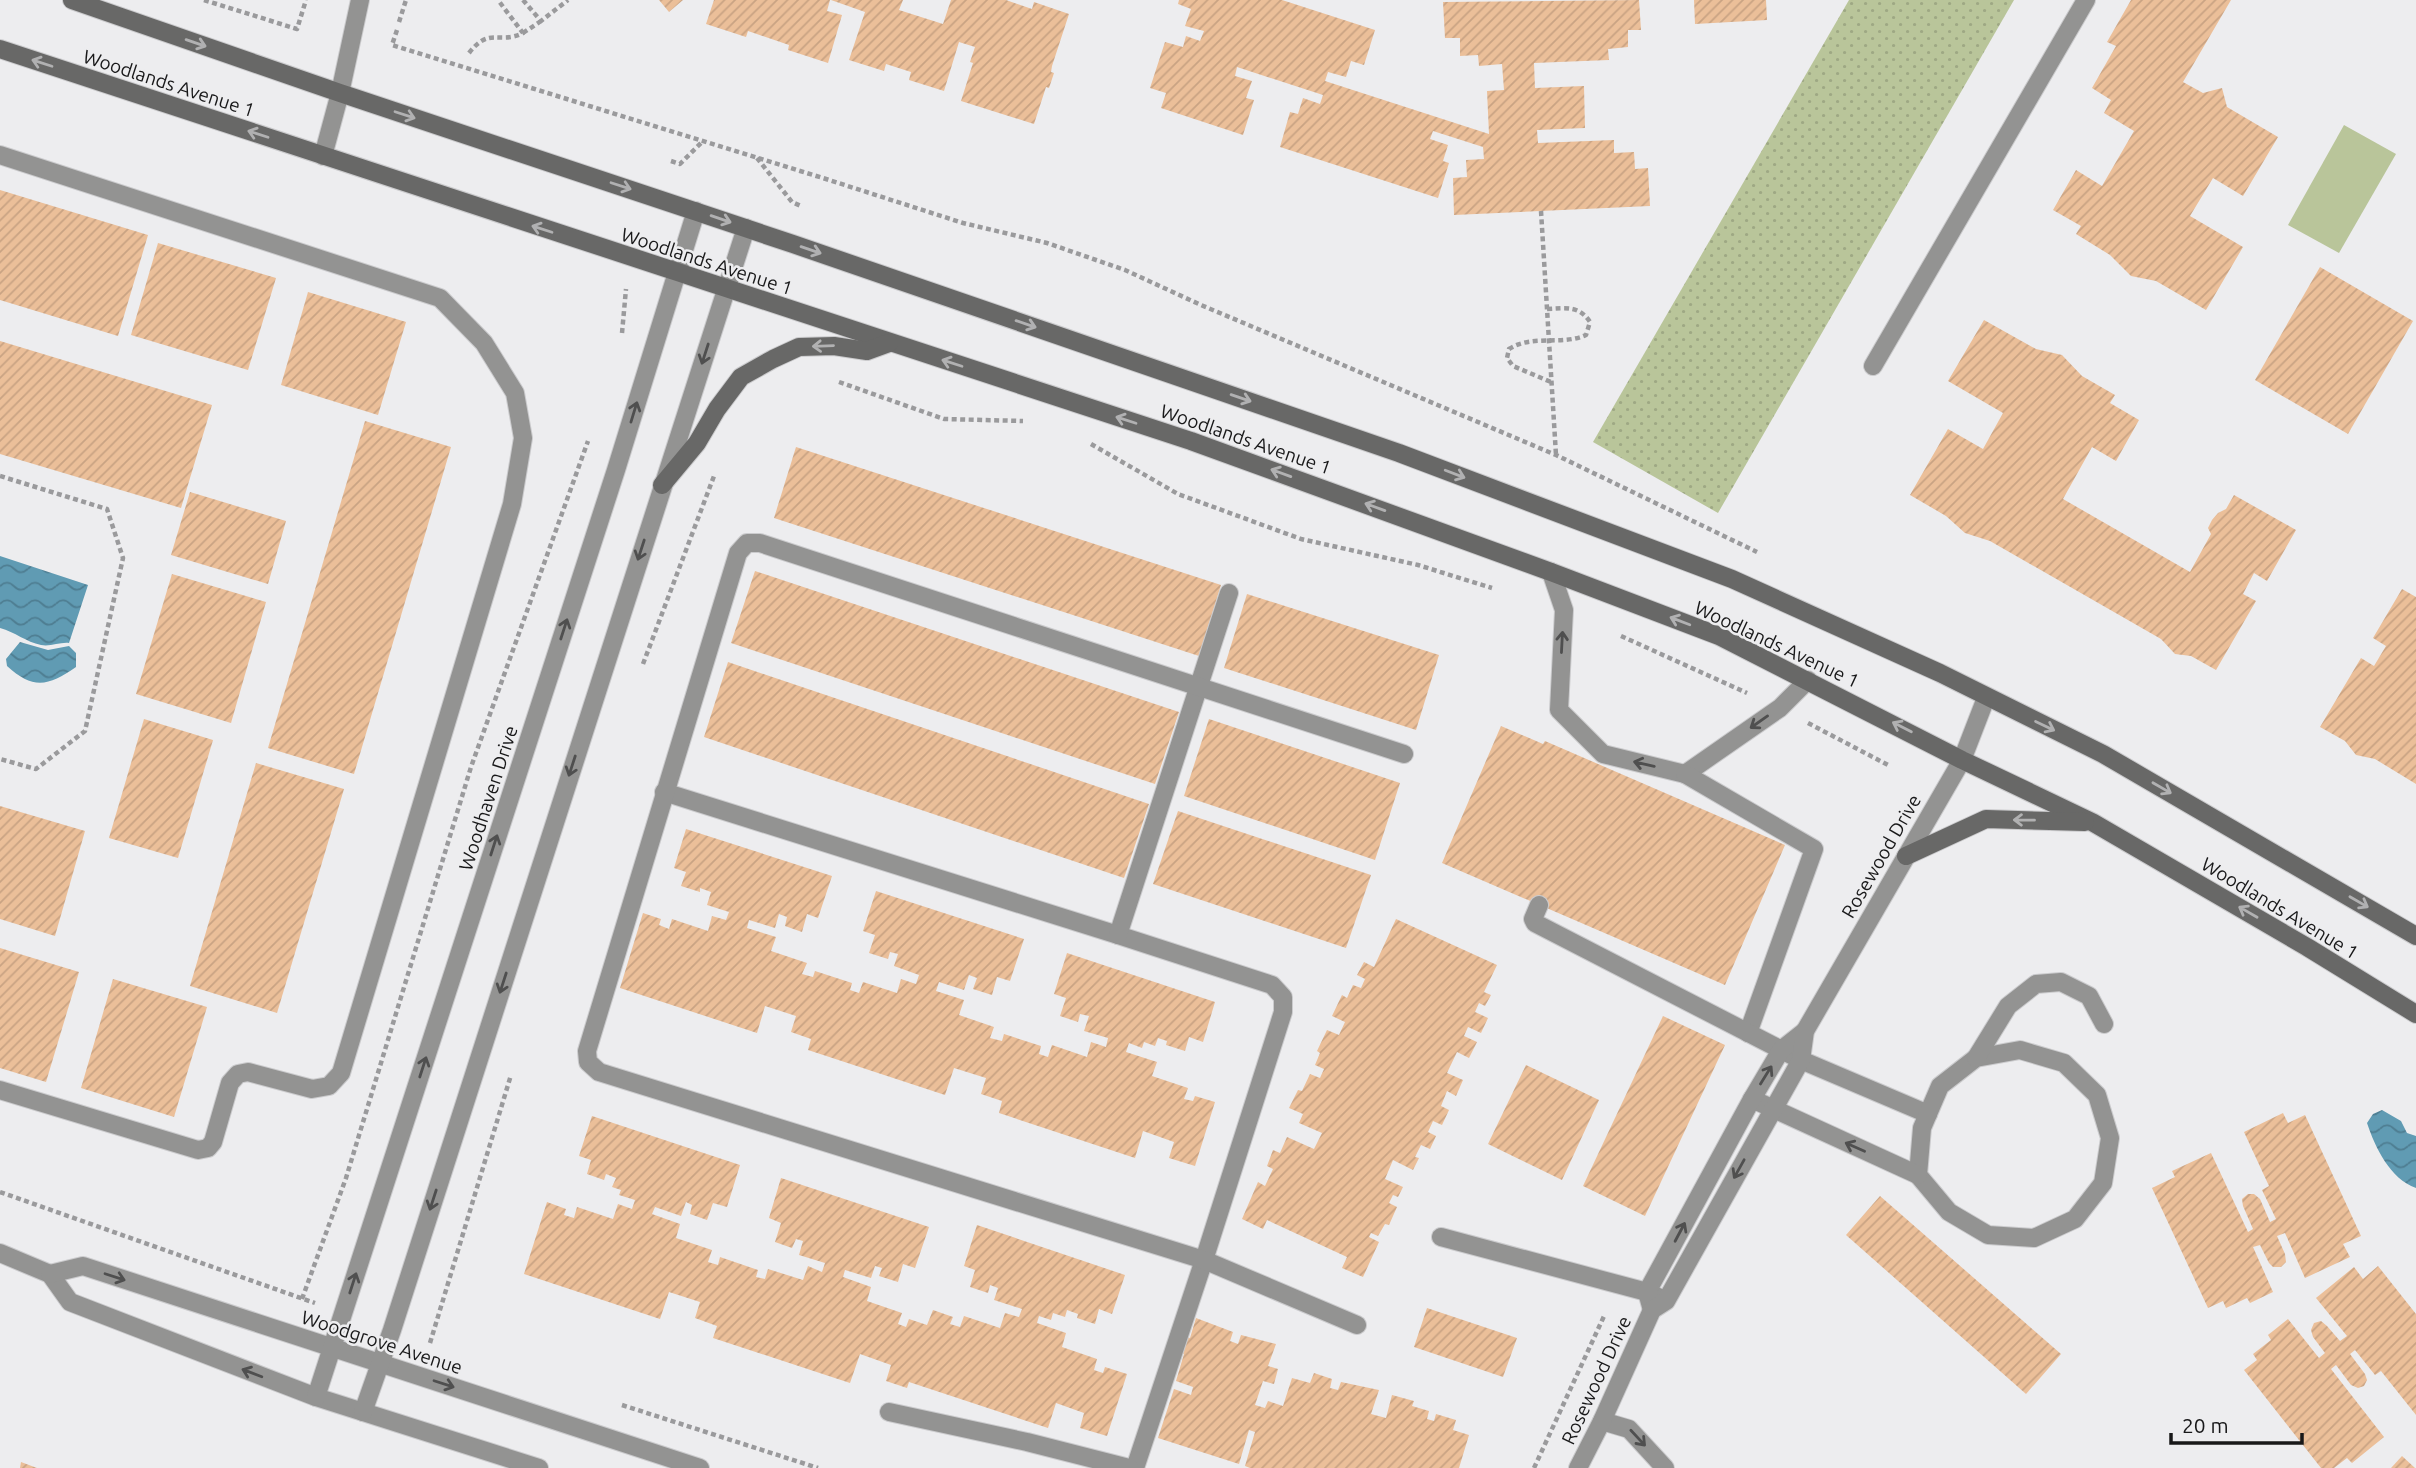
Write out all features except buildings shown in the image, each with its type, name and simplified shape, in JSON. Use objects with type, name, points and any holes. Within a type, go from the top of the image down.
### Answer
[{"type":"main road","name":"Woodlands Avenue 1","points":[[72,0],[340,93],[746,228],[1437,467],[1732,579],[1940,673],[2103,754],[2416,936]]},
{"type":"main road","name":"Woodlands Avenue 1","points":[[0,49],[1191,441],[1719,636],[1962,760],[2092,822],[2416,1014]]},
{"type":"main road","points":[[662,485],[697,443],[717,409],[741,377],[799,347],[834,346],[867,351],[889,343]]},
{"type":"main road","points":[[1906,856],[1986,819],[2092,822]]},
{"type":"street","points":[[323,156],[360,0]]},
{"type":"street","points":[[1873,366],[2086,0]]},
{"type":"street","points":[[0,155],[440,298],[484,343],[515,393],[523,438],[512,504],[341,1073],[329,1086],[312,1089],[248,1072],[238,1074],[230,1083],[213,1142],[208,1148],[198,1150],[0,1090]]},
{"type":"street","name":"Woodhaven Drive","points":[[316,1397],[616,470],[696,211]]},
{"type":"street","points":[[363,1412],[746,228]]},
{"type":"street","points":[[1357,1325],[1204,1260],[599,1072],[588,1062],[587,1051],[738,553],[747,543],[760,543],[1404,754]]},
{"type":"street","points":[[1551,572],[1564,610],[1559,710],[1601,760],[1685,774],[1814,849],[1748,1033]]},
{"type":"street","points":[[1118,935],[1229,593]]},
{"type":"street","points":[[1685,774],[1780,708],[1808,680]]},
{"type":"street","name":"Rosewood Drive","points":[[1578,1468],[1752,1099],[1781,1050],[1805,1031],[1962,760],[1986,698]]},
{"type":"street","points":[[664,792],[1272,985],[1283,997],[1283,1012],[1135,1468]]},
{"type":"street","points":[[1539,905],[1533,919],[1535,923],[1801,1060],[1928,1115]]},
{"type":"street","points":[[1917,1175],[1922,1128],[1940,1086],[1976,1058],[2008,1006],[2036,984],[2062,982],[2089,996],[2104,1024]]},
{"type":"street","name":"Rosewood Drive","points":[[1655,1301],[1801,1060],[1805,1031]]},
{"type":"street","points":[[1752,1099],[1917,1175],[1949,1212],[1988,1235],[2034,1238],[2075,1219],[2102,1184],[2110,1138],[2096,1095],[2064,1063],[2020,1049],[1976,1058]]},
{"type":"street","points":[[1441,1237],[1619,1284],[1655,1301]]},
{"type":"street","points":[[0,1253],[50,1274],[70,1302],[316,1397],[539,1468]]},
{"type":"street","name":"Woodgrove Avenue","points":[[50,1274],[83,1266],[700,1468]]},
{"type":"street","points":[[889,1412],[1027,1442],[1074,1461],[1129,1468]]},
{"type":"street","points":[[1602,1421],[1629,1429],[1665,1468]]},
{"type":"path","points":[[204,0],[297,29],[306,0]]},
{"type":"path","points":[[399,22],[406,0]]},
{"type":"path","points":[[498,0],[523,33]]},
{"type":"path","points":[[523,0],[541,21]]},
{"type":"path","points":[[469,53],[477,43],[490,36],[512,38],[523,33],[568,0]]},
{"type":"path","points":[[397,30],[392,45],[963,223],[1047,243],[1125,270],[1201,306],[1556,455],[1541,211]]},
{"type":"path","points":[[671,161],[680,164],[702,142]]},
{"type":"path","points":[[757,158],[792,202],[800,206]]},
{"type":"path","points":[[622,336],[627,281]]},
{"type":"path","points":[[1547,309],[1574,308],[1584,313],[1590,322],[1586,335],[1577,339],[1520,342],[1509,349],[1507,358],[1513,366],[1551,382]]},
{"type":"path","points":[[832,379],[944,419],[1024,422]]},
{"type":"path","points":[[302,1299],[346,1178],[471,767],[591,435]]},
{"type":"path","points":[[1085,440],[1178,494],[1301,540],[1418,565],[1498,590]]},
{"type":"path","points":[[640,670],[719,464]]},
{"type":"path","points":[[0,476],[107,509],[123,558],[85,731],[36,769],[0,759]]},
{"type":"path","points":[[1613,632],[1780,708],[1888,765]]},
{"type":"path","points":[[430,1343],[515,1062]]},
{"type":"path","points":[[1534,1468],[1619,1284]]},
{"type":"green space","points":[[1849,0],[2014,0],[1718,513],[1593,442]]},
{"type":"green space","points":[[2344,125],[2396,154],[2339,253],[2288,225]]},
{"type":"water","points":[[0,556],[88,585],[69,643],[41,645],[0,628]]},
{"type":"water","points":[[20,642],[48,650],[69,646],[76,653],[76,667],[57,678],[41,683],[25,679],[7,666],[6,659]]},
{"type":"water","points":[[2382,1110],[2401,1121],[2407,1133],[2416,1136],[2416,1188],[2391,1170],[2374,1142],[2367,1123],[2373,1114]]}]
